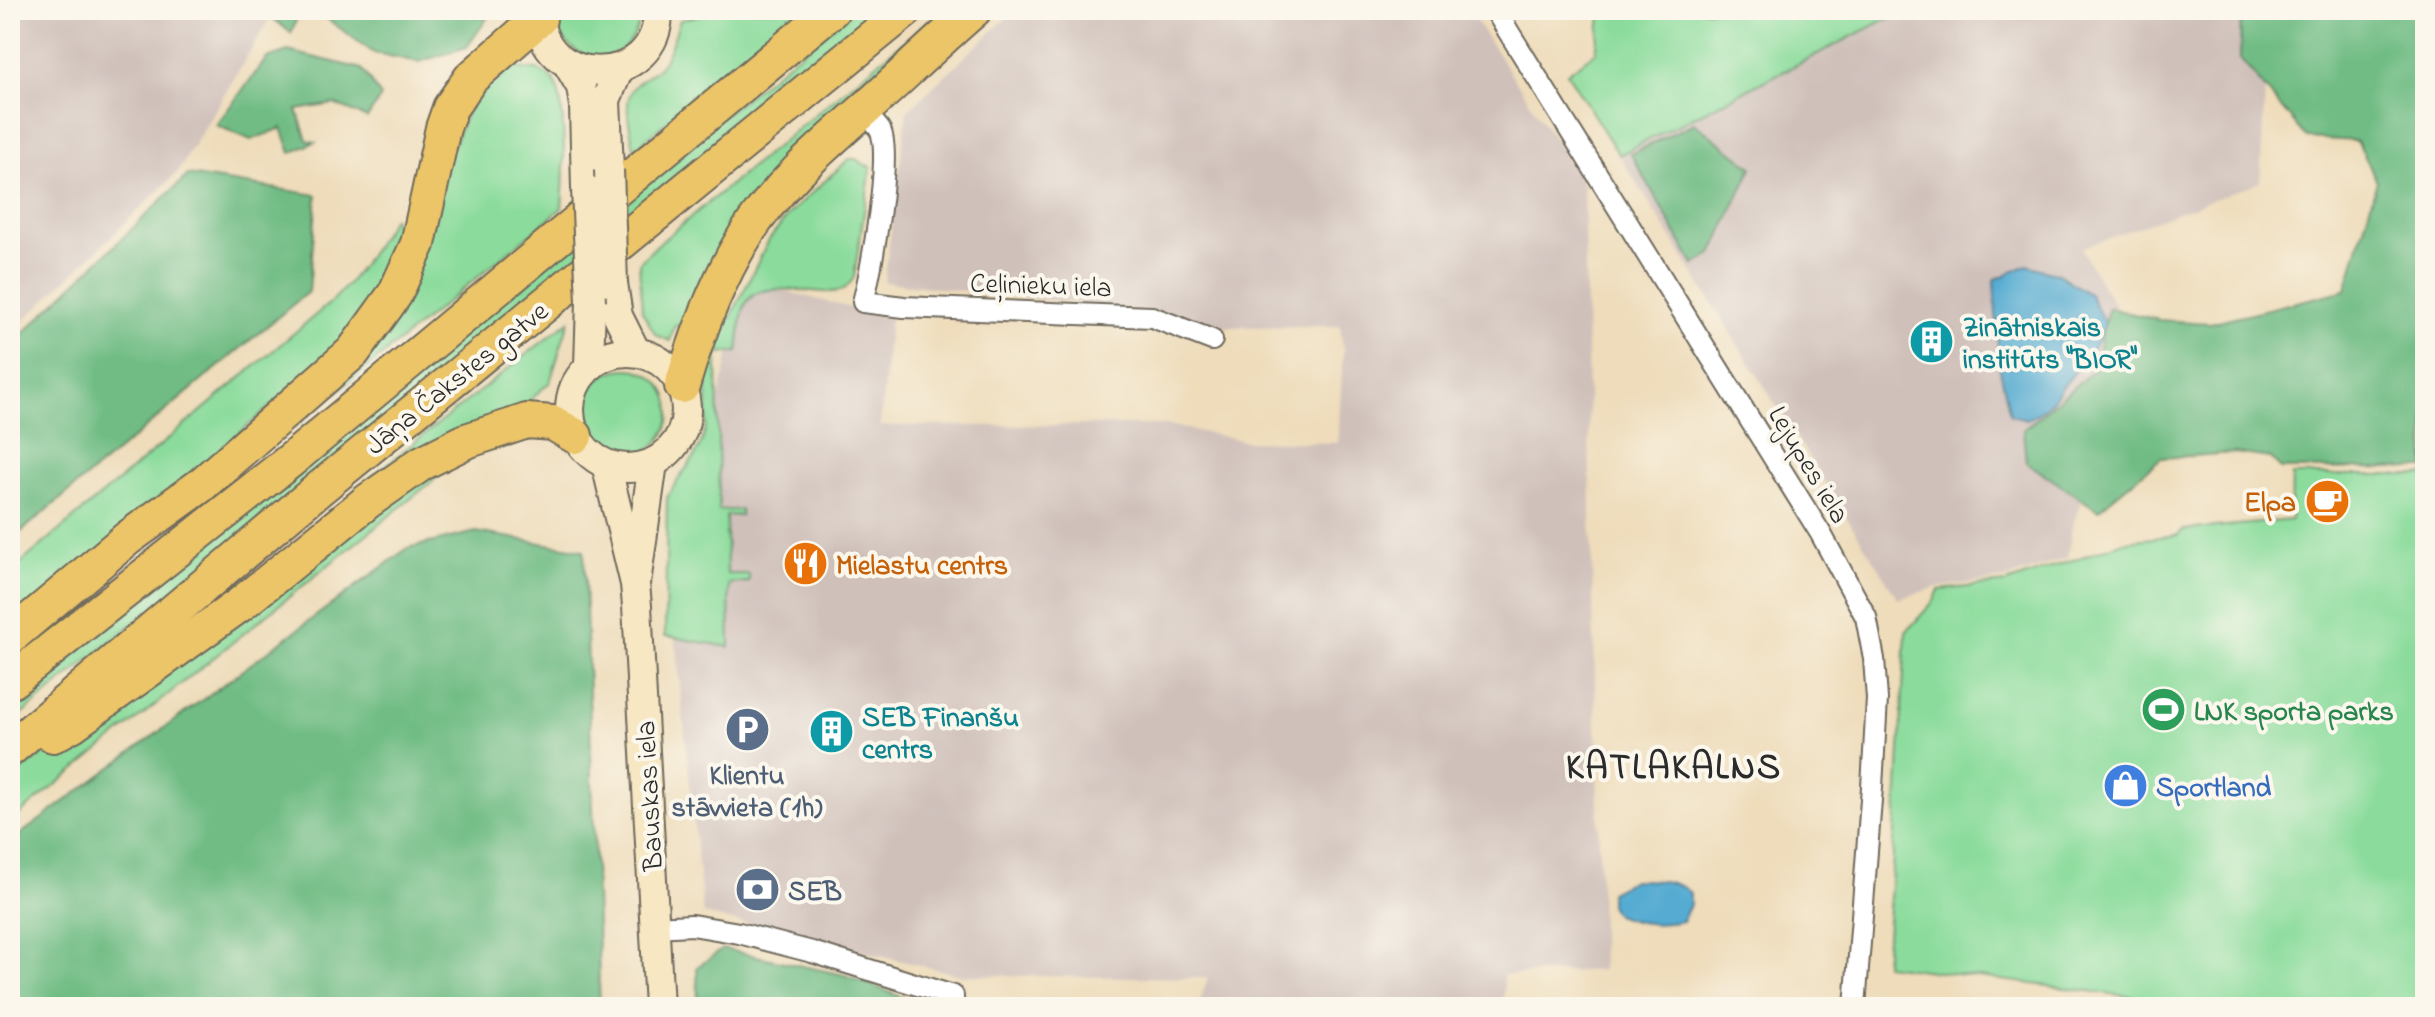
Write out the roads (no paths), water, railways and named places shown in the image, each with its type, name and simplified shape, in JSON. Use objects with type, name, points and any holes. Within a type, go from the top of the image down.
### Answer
[{"type":"highway","name":"Jāņa Čakstes gatve","points":[[10,682],[291,460],[832,10]]},
{"type":"highway","name":"Jāņa Čakstes gatve","points":[[10,749],[320,488],[906,10]]},
{"type":"highway","points":[[682,386],[695,341],[724,275],[745,235],[778,192],[820,147],[974,10]]},
{"type":"highway","points":[[10,637],[128,538],[200,486],[353,352],[395,294],[418,244],[450,108],[471,78],[539,15]]},
{"type":"highway","points":[[10,749],[42,741],[73,724],[242,603],[368,501],[422,463],[466,441],[527,421],[553,423],[575,436]]},
{"type":"main road","points":[[567,63],[584,70],[601,72],[619,69],[643,53],[651,42],[657,28],[658,10]]},
{"type":"main road","points":[[539,15],[544,37],[567,63],[581,87],[584,106],[591,301],[589,366]]},
{"type":"main road","points":[[619,69],[606,100],[613,283],[618,316],[636,352]]},
{"type":"main road","points":[[636,352],[655,358],[671,370],[682,386],[687,411],[685,424],[673,447],[653,463],[638,468],[606,464],[593,457],[575,436],[569,406],[572,392],[589,366],[611,354],[636,352]]},
{"type":"main road","name":"Bauskas iela","points":[[635,584],[653,463]]},
{"type":"main road","name":"Bauskas iela","points":[[606,464],[635,584],[659,1007]]},
{"type":"street","name":"Lejupes iela","points":[[1495,10],[1821,534],[1866,617],[1877,699],[1855,1007]]},
{"type":"street","name":"Ceļinieku iela","points":[[862,112],[880,130],[884,164],[863,302],[904,307],[1152,317],[1212,340]]},
{"type":"street","points":[[654,927],[692,925],[739,933],[927,986],[953,1002]]},
{"type":"water","points":[[2027,265],[2058,274],[2090,295],[2105,324],[2089,354],[2051,402],[2027,419],[2010,415],[1999,365],[1994,280]]},
{"type":"water","points":[[1633,880],[1671,883],[1690,893],[1690,905],[1682,921],[1649,923],[1616,915],[1610,905],[1610,892]]},
{"type":"place","name":"Zinātniskais institūts \"BIOR\"","points":[[1932,342]]},
{"type":"place","name":"Elpa","points":[[2327,501]]},
{"type":"place","name":"Mielastu centrs","points":[[805,564]]},
{"type":"place","name":"LNK sporta parks","points":[[2163,710]]},
{"type":"place","name":"Klientu stāvvieta (1h)","points":[[747,729]]},
{"type":"place","name":"SEB Finanšu centrs","points":[[831,732]]},
{"type":"place","name":"Sportland","points":[[2125,786]]},
{"type":"place","name":"SEB","points":[[757,890]]},
{"type":"district","name":"KATLAKALNS","points":[[1674,765]]}]
